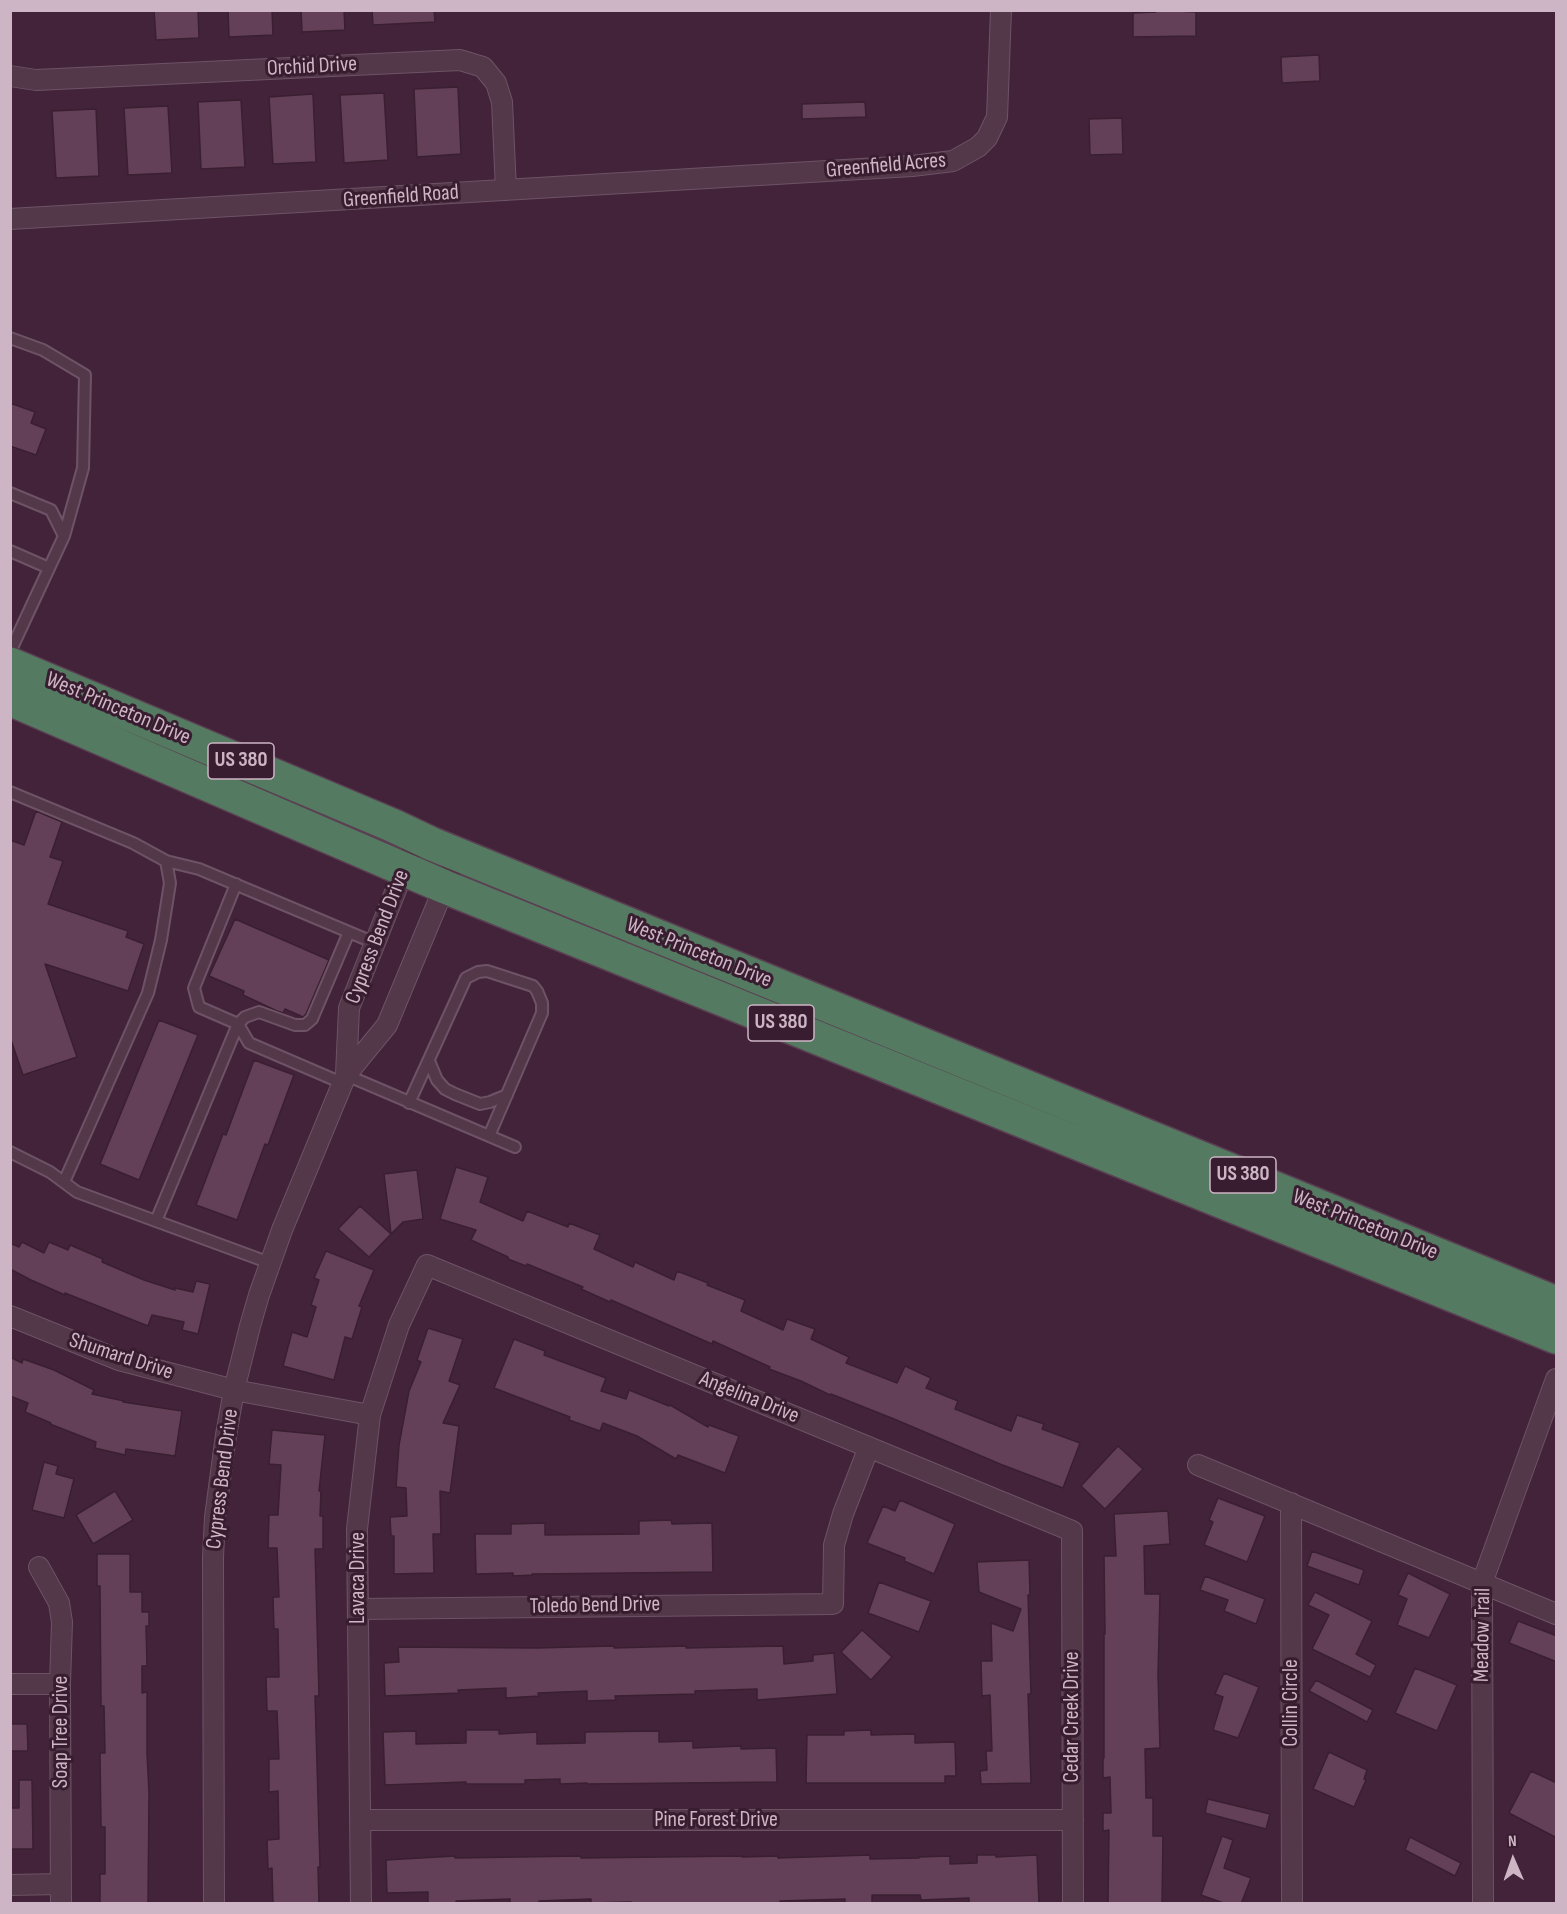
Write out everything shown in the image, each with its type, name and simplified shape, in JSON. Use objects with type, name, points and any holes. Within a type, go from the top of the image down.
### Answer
[{"type":"highway","name":"West Princeton Drive","points":[[10,664],[458,854],[1557,1303]]},
{"type":"highway","name":"West Princeton Drive","points":[[10,699],[445,886],[1557,1337]]},
{"type":"street","name":"Greenfield Acres","points":[[792,174],[935,164],[953,161],[978,147],[987,138],[997,117],[1001,10]]},
{"type":"street","name":"Orchid Drive","points":[[10,76],[36,80],[460,60],[483,67],[496,83],[502,102],[506,190]]},
{"type":"street","name":"Greenfield Road","points":[[10,219],[792,174]]},
{"type":"street","name":"Cypress Bend Drive","points":[[344,1079],[349,1008],[417,837]]},
{"type":"street","name":"Cypress Bend Drive","points":[[214,1904],[213,1557],[220,1476],[234,1390],[250,1326],[270,1263],[344,1079],[387,1025],[458,854]]},
{"type":"street","name":"Lavaca Drive","points":[[361,1904],[357,1529],[370,1415],[399,1326],[427,1265]]},
{"type":"street","name":"Angelina Drive","points":[[427,1265],[1072,1531]]},
{"type":"street","name":"Shumard Drive","points":[[10,1316],[119,1360],[234,1390],[370,1415]]},
{"type":"street","name":"Meadow Trail","points":[[1483,1904],[1482,1582],[1557,1379]]},
{"type":"street","name":"Toledo Bend Drive","points":[[358,1609],[833,1604],[834,1545],[843,1514],[869,1447]]},
{"type":"street","points":[[1198,1465],[1557,1614]]},
{"type":"street","name":"Collin Circle","points":[[1291,1503],[1292,1904]]},
{"type":"street","name":"Cedar Creek Drive","points":[[1072,1531],[1073,1904]]},
{"type":"street","name":"Soap Tree Drive","points":[[39,1567],[59,1603],[62,1622],[61,1894]]},
{"type":"street","points":[[10,1684],[60,1684]]},
{"type":"street","name":"Pine Forest Drive","points":[[360,1820],[1073,1820]]},
{"type":"street","points":[[10,1885],[61,1894]]},
{"type":"lane","points":[[10,338],[43,350],[85,375],[83,468],[64,536],[10,652]]},
{"type":"lane","points":[[10,493],[51,510],[64,536]]},
{"type":"lane","points":[[10,551],[49,568]]},
{"type":"lane","points":[[10,792],[133,843],[166,861],[199,869],[375,943]]},
{"type":"lane","points":[[64,1182],[148,993],[161,940],[170,883],[166,861]]},
{"type":"lane","points":[[236,885],[194,988],[199,1007],[238,1024],[249,1043],[409,1103],[515,1147]]},
{"type":"lane","points":[[156,1221],[238,1024],[245,1017],[258,1012],[296,1025],[305,1025],[312,1019],[349,932]]},
{"type":"lane","points":[[409,1103],[466,978],[478,972],[487,971],[533,986],[542,1003],[542,1013],[489,1136]]},
{"type":"lane","points":[[429,1061],[437,1080],[445,1089],[455,1094],[480,1104],[507,1095]]},
{"type":"lane","points":[[10,1152],[42,1167],[78,1192],[270,1263]]},
{"type":"building","points":[[154,10],[198,10],[199,38],[156,40]]},
{"type":"building","points":[[228,10],[272,10],[273,35],[229,37]]},
{"type":"building","points":[[301,10],[344,10],[345,30],[302,32]]},
{"type":"building","points":[[372,10],[434,10],[435,22],[373,25]]},
{"type":"building","points":[[1156,10],[1196,12],[1196,36],[1133,37],[1133,13],[1156,12]]},
{"type":"building","points":[[1319,55],[1320,81],[1282,83],[1281,57]]},
{"type":"building","points":[[458,87],[461,154],[417,157],[414,89]]},
{"type":"building","points":[[384,93],[388,160],[344,163],[340,95]]},
{"type":"building","points":[[313,94],[316,162],[273,164],[269,97]]},
{"type":"building","points":[[241,100],[245,167],[201,169],[198,102]]},
{"type":"building","points":[[865,102],[866,117],[802,119],[802,104]]},
{"type":"building","points":[[168,106],[172,173],[128,175],[124,108]]},
{"type":"building","points":[[96,109],[99,176],[56,178],[52,111]]},
{"type":"building","points":[[1122,118],[1123,154],[1090,155],[1089,119]]},
{"type":"building","points":[[10,403],[35,412],[31,423],[46,429],[36,455],[10,446]]},
{"type":"building","points":[[36,811],[62,822],[50,857],[63,861],[48,904],[128,931],[126,937],[144,944],[128,991],[45,964],[77,1057],[23,1075],[10,1037],[10,840],[24,845]]},
{"type":"building","points":[[235,919],[329,960],[303,1017],[285,1009],[283,1013],[277,1011],[243,995],[244,991],[209,976]]},
{"type":"building","points":[[159,1020],[198,1035],[139,1180],[100,1164]]},
{"type":"building","points":[[254,1060],[294,1075],[237,1220],[196,1205],[223,1134],[226,1135]]},
{"type":"building","points":[[456,1167],[488,1177],[480,1202],[523,1221],[527,1211],[568,1227],[569,1223],[600,1235],[594,1249],[633,1267],[635,1262],[674,1280],[677,1271],[708,1283],[707,1285],[745,1300],[741,1311],[783,1330],[787,1319],[815,1329],[811,1339],[849,1357],[846,1363],[897,1383],[905,1366],[931,1378],[926,1388],[958,1401],[955,1409],[1011,1431],[1017,1415],[1044,1424],[1042,1429],[1080,1443],[1063,1488],[830,1395],[769,1369],[770,1367],[713,1341],[712,1344],[611,1300],[610,1302],[581,1289],[583,1287],[527,1264],[526,1266],[508,1259],[471,1240],[476,1230],[440,1219]]},
{"type":"building","points":[[417,1170],[423,1219],[403,1222],[391,1234],[384,1174]]},
{"type":"building","points":[[360,1206],[391,1234],[369,1257],[338,1229]]},
{"type":"building","points":[[22,1242],[44,1253],[49,1242],[68,1250],[70,1245],[144,1280],[175,1290],[175,1288],[193,1292],[196,1281],[210,1284],[198,1334],[182,1330],[184,1322],[152,1315],[148,1326],[31,1280],[10,1269],[10,1243],[19,1247]]},
{"type":"building","points":[[326,1251],[374,1270],[359,1306],[362,1307],[352,1339],[345,1337],[334,1380],[283,1366],[292,1332],[307,1337],[316,1307],[311,1305],[319,1280],[314,1278]]},
{"type":"building","points":[[428,1328],[463,1339],[449,1381],[460,1385],[443,1423],[459,1426],[450,1493],[440,1491],[441,1534],[433,1534],[434,1573],[394,1574],[394,1536],[391,1536],[390,1517],[407,1516],[406,1488],[396,1487],[399,1445],[409,1391],[421,1362],[417,1360]]},
{"type":"building","points":[[514,1339],[545,1351],[544,1355],[606,1378],[601,1391],[626,1399],[629,1390],[670,1405],[708,1427],[709,1425],[739,1436],[725,1473],[678,1455],[676,1459],[637,1436],[603,1423],[600,1431],[494,1388]]},
{"type":"building","points":[[10,1357],[22,1363],[23,1359],[54,1370],[94,1390],[92,1394],[123,1402],[182,1411],[175,1456],[126,1449],[125,1455],[95,1448],[96,1442],[25,1412],[28,1403],[10,1396]]},
{"type":"building","points":[[272,1430],[325,1435],[319,1491],[321,1491],[320,1516],[323,1516],[323,1549],[315,1549],[319,1696],[315,1696],[319,1904],[273,1904],[272,1868],[268,1869],[267,1840],[279,1839],[278,1791],[269,1792],[269,1759],[279,1759],[277,1711],[267,1711],[266,1677],[279,1677],[278,1629],[274,1629],[273,1597],[279,1597],[277,1548],[268,1548],[269,1515],[278,1515],[281,1465],[269,1464]]},
{"type":"building","points":[[1118,1446],[1143,1469],[1105,1509],[1081,1486]]},
{"type":"building","points":[[44,1462],[58,1466],[56,1474],[74,1479],[64,1518],[32,1510]]},
{"type":"building","points":[[115,1491],[133,1520],[93,1544],[76,1515]]},
{"type":"building","points":[[1218,1498],[1265,1516],[1247,1562],[1204,1545],[1213,1522],[1209,1520]]},
{"type":"building","points":[[900,1500],[955,1524],[934,1574],[904,1561],[905,1558],[867,1543],[883,1506],[895,1511]]},
{"type":"building","points":[[1168,1511],[1170,1544],[1144,1546],[1145,1594],[1160,1594],[1158,1674],[1160,1748],[1145,1749],[1146,1798],[1153,1798],[1153,1836],[1163,1836],[1162,1904],[1108,1904],[1109,1830],[1103,1831],[1103,1813],[1111,1813],[1110,1777],[1103,1778],[1104,1556],[1116,1556],[1114,1514]]},
{"type":"building","points":[[671,1520],[672,1524],[712,1523],[713,1572],[513,1576],[513,1573],[476,1574],[475,1534],[511,1534],[511,1524],[545,1523],[545,1535],[639,1534],[639,1521]]},
{"type":"building","points":[[1312,1551],[1364,1570],[1359,1585],[1307,1566]]},
{"type":"building","points":[[97,1554],[130,1554],[130,1592],[142,1592],[142,1612],[149,1612],[149,1626],[146,1626],[147,1666],[142,1666],[142,1693],[147,1692],[148,1904],[100,1904],[100,1874],[105,1874],[105,1827],[101,1827],[100,1753],[105,1753],[104,1706],[101,1706],[100,1586],[97,1586]]},
{"type":"building","points":[[1029,1560],[1031,1694],[1028,1694],[1031,1783],[981,1784],[980,1771],[987,1770],[986,1751],[992,1751],[990,1695],[982,1696],[981,1661],[992,1661],[991,1623],[1013,1631],[1021,1609],[979,1592],[977,1562]]},
{"type":"building","points":[[1408,1573],[1450,1594],[1429,1638],[1397,1625],[1407,1599],[1398,1595]]},
{"type":"building","points":[[1205,1576],[1265,1599],[1256,1624],[1224,1611],[1228,1600],[1200,1590]]},
{"type":"building","points":[[879,1582],[931,1601],[919,1632],[868,1613]]},
{"type":"building","points":[[1315,1592],[1372,1621],[1356,1654],[1376,1665],[1370,1677],[1312,1649],[1329,1615],[1308,1605]]},
{"type":"building","points":[[1518,1621],[1557,1636],[1557,1662],[1509,1643]]},
{"type":"building","points":[[862,1630],[892,1657],[871,1680],[841,1652]]},
{"type":"building","points":[[614,1646],[614,1648],[686,1646],[686,1648],[783,1646],[784,1664],[813,1661],[813,1655],[834,1653],[837,1694],[757,1700],[757,1689],[695,1691],[695,1694],[615,1696],[616,1700],[587,1701],[587,1691],[538,1693],[539,1696],[506,1698],[506,1688],[458,1690],[459,1693],[385,1696],[384,1663],[399,1662],[398,1647]]},
{"type":"building","points":[[1415,1668],[1457,1685],[1437,1731],[1395,1713]]},
{"type":"building","points":[[1224,1673],[1259,1687],[1238,1738],[1213,1730],[1223,1697],[1215,1694]]},
{"type":"building","points":[[1316,1680],[1373,1710],[1367,1722],[1309,1691]]},
{"type":"building","points":[[10,1724],[27,1724],[28,1751],[10,1751]]},
{"type":"building","points":[[466,1730],[499,1730],[499,1734],[537,1732],[537,1744],[585,1743],[585,1732],[659,1731],[659,1742],[693,1741],[693,1748],[741,1746],[741,1749],[776,1748],[777,1782],[560,1784],[560,1779],[525,1780],[525,1784],[466,1784],[466,1782],[385,1785],[383,1732],[416,1731],[416,1744],[466,1743]]},
{"type":"building","points":[[871,1730],[871,1735],[915,1734],[915,1743],[955,1742],[956,1776],[945,1776],[945,1783],[806,1783],[807,1735],[844,1735],[844,1731]]},
{"type":"building","points":[[1329,1752],[1367,1770],[1364,1779],[1366,1780],[1354,1807],[1313,1789]]},
{"type":"building","points":[[1531,1771],[1557,1783],[1557,1838],[1509,1813]]},
{"type":"building","points":[[19,1780],[32,1780],[33,1849],[10,1849],[10,1808],[19,1808]]},
{"type":"building","points":[[1208,1799],[1270,1814],[1266,1829],[1205,1813]]},
{"type":"building","points":[[1222,1836],[1233,1840],[1224,1868],[1251,1878],[1241,1904],[1226,1904],[1201,1895]]},
{"type":"building","points":[[1410,1837],[1461,1863],[1455,1876],[1405,1850]]},
{"type":"building","points":[[870,1855],[870,1859],[950,1856],[950,1864],[977,1863],[977,1855],[996,1855],[996,1857],[1037,1855],[1039,1904],[969,1904],[969,1898],[921,1900],[920,1895],[872,1895],[872,1904],[845,1904],[845,1899],[780,1901],[780,1904],[631,1904],[631,1902],[591,1903],[591,1899],[510,1904],[510,1899],[428,1904],[428,1892],[387,1893],[386,1860],[455,1856],[455,1858],[581,1856],[581,1858],[778,1856],[778,1858]]}]
